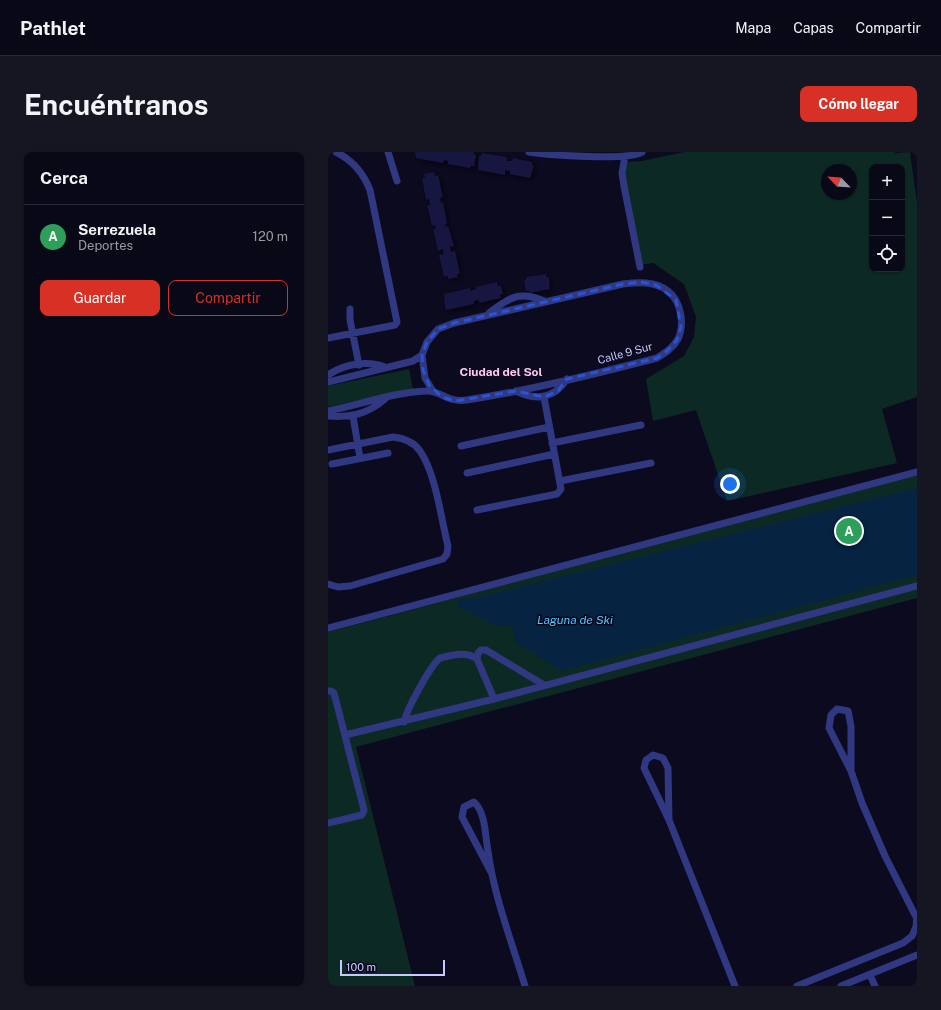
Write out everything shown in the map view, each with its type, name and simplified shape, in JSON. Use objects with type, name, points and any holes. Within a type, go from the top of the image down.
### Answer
[{"type":"street","points":[[328,338],[395,325],[397,322],[370,190],[360,171],[353,163],[336,152]]},
{"type":"street","points":[[388,152],[397,181]]},
{"type":"street","points":[[529,152],[554,156],[625,156],[638,155],[642,152]]},
{"type":"street","points":[[625,156],[622,173],[640,267]]},
{"type":"street","name":"Calle 9 Sur","points":[[422,355],[427,342],[438,329],[454,323],[623,284],[641,282],[656,285],[668,291],[676,300],[680,312],[681,327],[678,340],[662,355],[644,361],[568,380],[516,391],[455,401],[448,400],[433,391]]},
{"type":"street","points":[[486,315],[508,299],[530,295],[544,302]]},
{"type":"street","points":[[350,309],[359,365]]},
{"type":"street","points":[[328,382],[413,361],[422,355],[425,378],[433,391],[412,392],[328,411]]},
{"type":"street","points":[[328,375],[336,370],[375,363],[385,368]]},
{"type":"street","points":[[516,391],[530,397],[544,397],[558,391],[568,380]]},
{"type":"street","points":[[477,510],[557,494],[561,489],[544,397]]},
{"type":"street","points":[[328,416],[353,416],[367,412],[386,398]]},
{"type":"street","points":[[353,416],[360,458]]},
{"type":"street","points":[[552,444],[641,425]]},
{"type":"street","points":[[461,446],[549,427]]},
{"type":"street","points":[[328,450],[393,437],[403,438],[419,450],[430,470],[448,546],[447,554],[443,559],[350,586],[338,587],[328,584]]},
{"type":"street","points":[[332,464],[388,453]]},
{"type":"street","points":[[467,473],[554,454]]},
{"type":"street","points":[[560,481],[651,463]]},
{"type":"street","points":[[328,628],[917,472]]},
{"type":"street","points":[[345,736],[494,699],[544,684],[917,586]]},
{"type":"street","points":[[494,699],[477,660],[478,653],[481,650],[486,650],[544,684]]},
{"type":"street","points":[[404,722],[405,715],[440,658],[467,654],[477,660]]},
{"type":"street","points":[[328,823],[362,814],[364,812],[334,693],[329,690]]},
{"type":"street","points":[[797,986],[893,948],[908,940],[917,927],[916,916],[862,803],[851,771],[829,728],[831,715],[837,709],[848,711],[851,726],[851,771]]},
{"type":"street","points":[[669,820],[668,768],[663,758],[653,755],[646,760],[644,768],[669,820],[735,986]]},
{"type":"street","points":[[491,872],[462,817],[464,807],[474,802],[480,807],[491,872],[525,986]]},
{"type":"street","points":[[841,986],[917,955]]},
{"type":"street","points":[[870,975],[875,986]]},
{"type":"highlighted area","points":[[641,282],[656,285],[676,300],[681,327],[677,340],[667,351],[657,358],[567,379],[558,391],[544,397],[516,391],[455,401],[442,397],[429,385],[423,370],[422,355],[427,342],[438,329],[454,323],[623,284]]},
{"type":"green space","points":[[684,152],[910,152],[917,203],[917,397],[882,409],[897,463],[727,501],[696,410],[653,421],[646,379],[684,356],[694,337],[696,317],[684,284],[653,263],[639,265],[623,162],[642,161]]},
{"type":"green space","points":[[409,369],[413,389],[328,407],[328,386]]},
{"type":"green space","points":[[917,470],[917,598],[356,747],[415,986],[328,986],[328,632]]},
{"type":"water","name":"Laguna de Ski","points":[[917,488],[917,575],[562,671],[516,642],[512,625],[496,626],[458,607],[458,601],[496,593]]},
{"type":"building","points":[[415,152],[474,152],[474,155],[476,155],[474,166],[471,166],[470,168],[448,164],[448,161],[444,160],[443,163],[416,158]]},
{"type":"building","points":[[482,153],[507,157],[507,161],[512,161],[513,158],[532,162],[532,165],[534,165],[530,178],[510,174],[510,171],[505,170],[505,175],[478,170],[479,156],[481,156]]},
{"type":"building","points":[[434,172],[435,176],[438,175],[443,197],[440,198],[441,203],[443,202],[447,223],[445,225],[446,227],[448,226],[454,246],[450,247],[451,252],[455,251],[460,274],[457,274],[458,277],[448,279],[448,276],[444,277],[439,255],[444,254],[443,249],[438,251],[433,229],[436,229],[435,225],[432,226],[427,205],[430,205],[429,199],[426,200],[422,178],[425,177],[424,174]]},
{"type":"building","points":[[546,274],[546,277],[549,277],[550,289],[529,293],[529,291],[526,291],[524,281],[526,280],[526,277]]},
{"type":"building","points":[[497,282],[498,286],[501,286],[503,294],[500,295],[501,298],[479,303],[479,300],[474,301],[474,304],[447,310],[445,308],[444,294],[470,288],[471,291],[476,289],[476,287]]},
{"type":"place","name":"Serrezuela","points":[[849,531]]},
{"type":"district","name":"Ciudad del Sol","points":[[501,372]]}]
